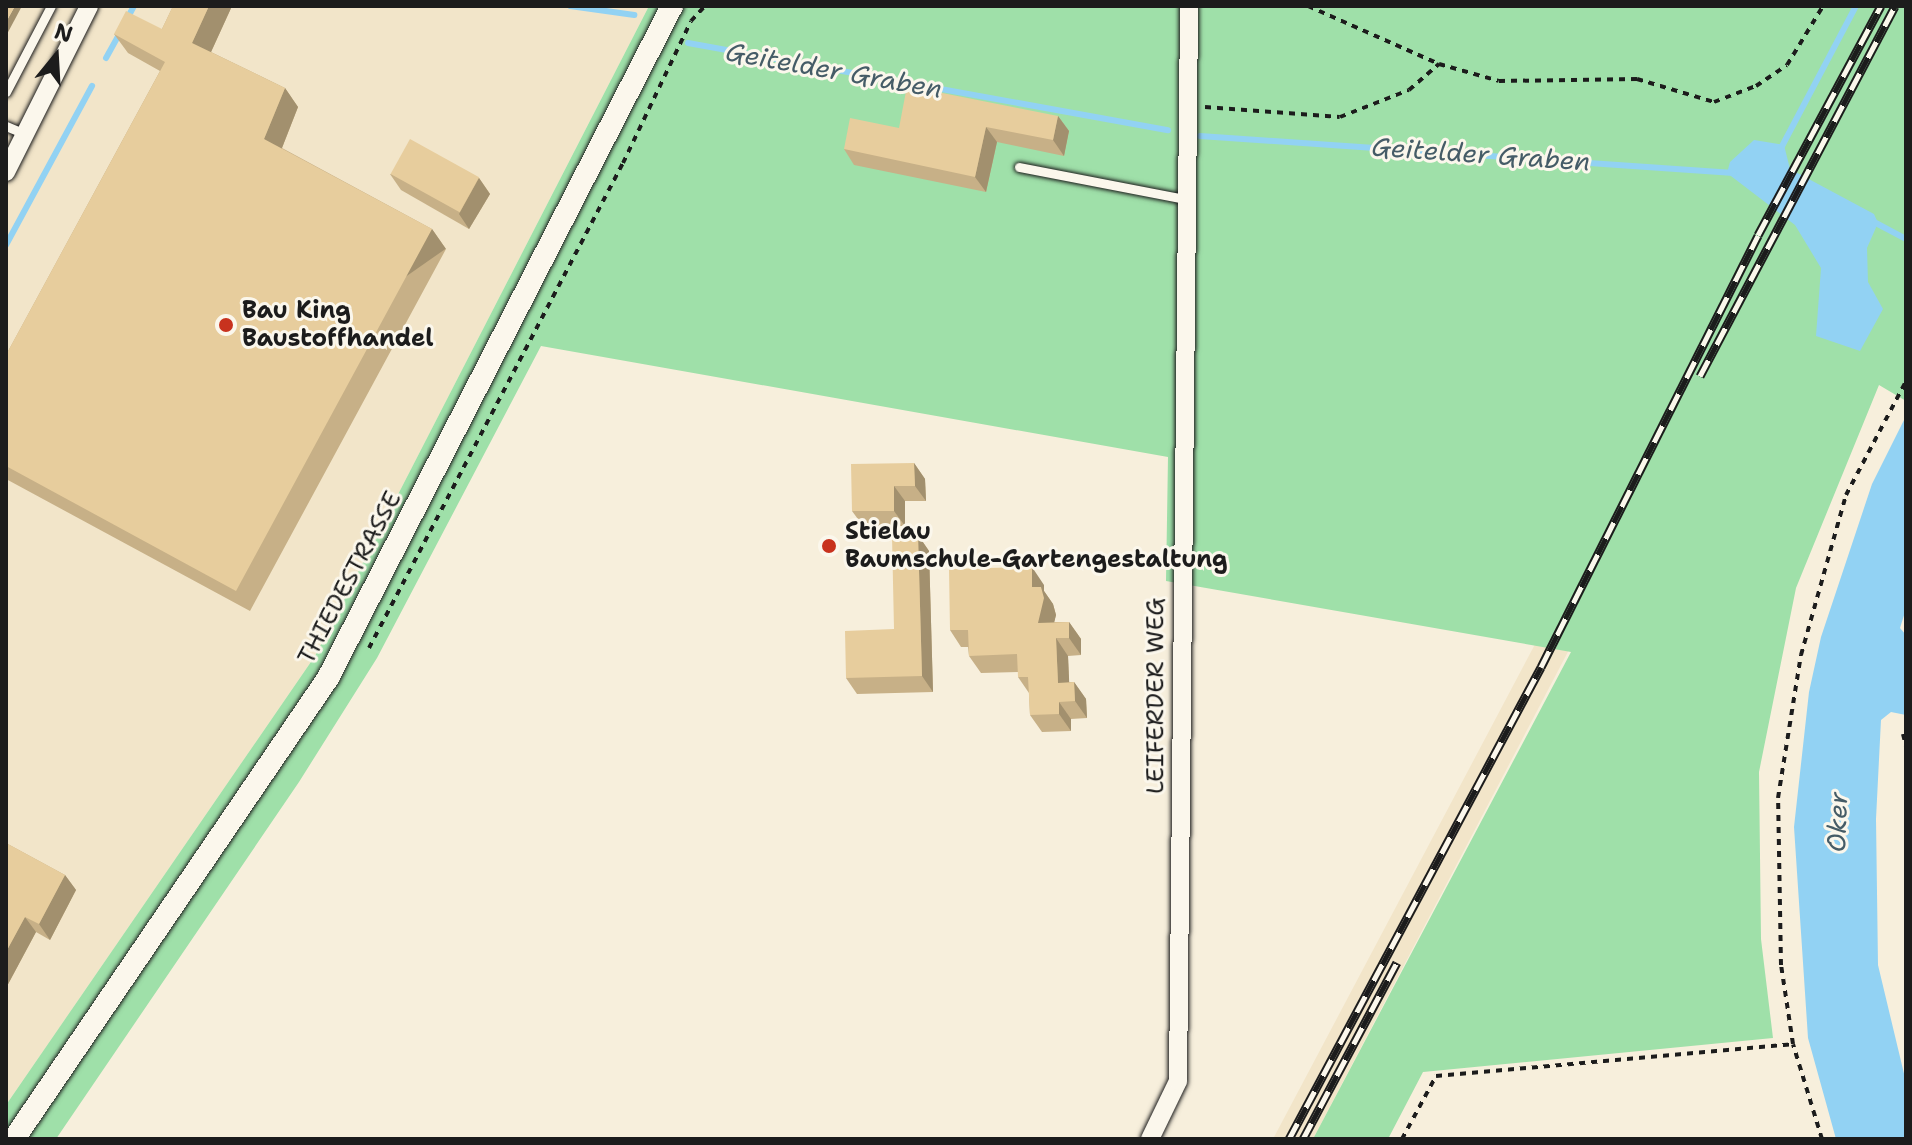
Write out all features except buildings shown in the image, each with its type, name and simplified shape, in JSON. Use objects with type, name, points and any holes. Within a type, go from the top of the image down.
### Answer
[{"type":"street","points":[[6,172],[89,6]]},
{"type":"street","name":"THIEDESTRASSE","points":[[14,1139],[328,678],[672,6]]},
{"type":"street","name":"LEIFERDER WEG","points":[[1150,1139],[1178,1081],[1189,6]]},
{"type":"lane","points":[[6,92],[51,6]]},
{"type":"lane","points":[[6,126],[26,135]]},
{"type":"lane","points":[[1019,167],[1185,199]]},
{"type":"path","points":[[1308,6],[1439,64],[1499,81],[1637,79],[1697,101],[1726,102],[1787,65],[1823,6]]},
{"type":"path","points":[[1186,106],[1340,117],[1409,90],[1439,64]]},
{"type":"path","points":[[1822,1139],[1793,1044],[1781,965],[1778,798],[1797,680],[1846,495],[1906,381]]},
{"type":"path","points":[[1903,734],[1906,746]]},
{"type":"path","points":[[1402,1139],[1436,1076],[1793,1044]]},
{"type":"shaded area","points":[[6,6],[649,6],[315,656],[6,1105]]},
{"type":"shaded area","points":[[1906,6],[1313,1139],[1273,1139],[1630,465]]},
{"type":"green space","points":[[649,6],[1906,6],[1906,401],[1879,385],[1796,588],[1759,772],[1761,939],[1773,1038],[1423,1072],[1388,1139],[1313,1139],[1571,652],[1166,581],[1168,457],[541,346],[377,658],[299,782],[56,1139],[6,1139],[6,1105],[315,656]]},
{"type":"water","points":[[1754,140],[1784,145],[1790,169],[1874,214],[1878,223],[1867,248],[1868,282],[1883,309],[1860,351],[1816,336],[1821,268],[1795,225],[1727,173],[1730,162]]},
{"type":"water","name":"Oker","points":[[1906,416],[1906,609],[1900,628],[1906,635],[1906,715],[1891,712],[1881,720],[1876,819],[1878,965],[1906,1082],[1906,1139],[1836,1139],[1808,1038],[1794,827],[1809,692],[1821,637],[1872,484]]},
{"type":"waterway","name":"Geitelder Graben","points":[[127,19],[134,6]]},
{"type":"waterway","name":"Geitelder Graben","points":[[570,6],[634,15]]},
{"type":"waterway","points":[[1780,150],[1856,6]]},
{"type":"waterway","name":"Geitelder Graben","points":[[106,58],[120,33]]},
{"type":"waterway","name":"Geitelder Graben","points":[[688,43],[1168,130]]},
{"type":"waterway","name":"Geitelder Graben","points":[[6,245],[92,86]]},
{"type":"waterway","name":"Geitelder Graben","points":[[1200,136],[1734,173]]},
{"type":"waterway","points":[[1874,222],[1906,239]]},
{"type":"railway","points":[[1289,1139],[1541,667],[1758,235],[1881,6]]},
{"type":"railway","points":[[1700,376],[1895,6]]},
{"type":"railway","points":[[1303,1139],[1397,962]]},
{"type":"place","name":"Bau King Baustoffhandel","points":[[226,325]]},
{"type":"place","name":"Stielau Baumschule-Gartengestaltung","points":[[829,546]]}]
